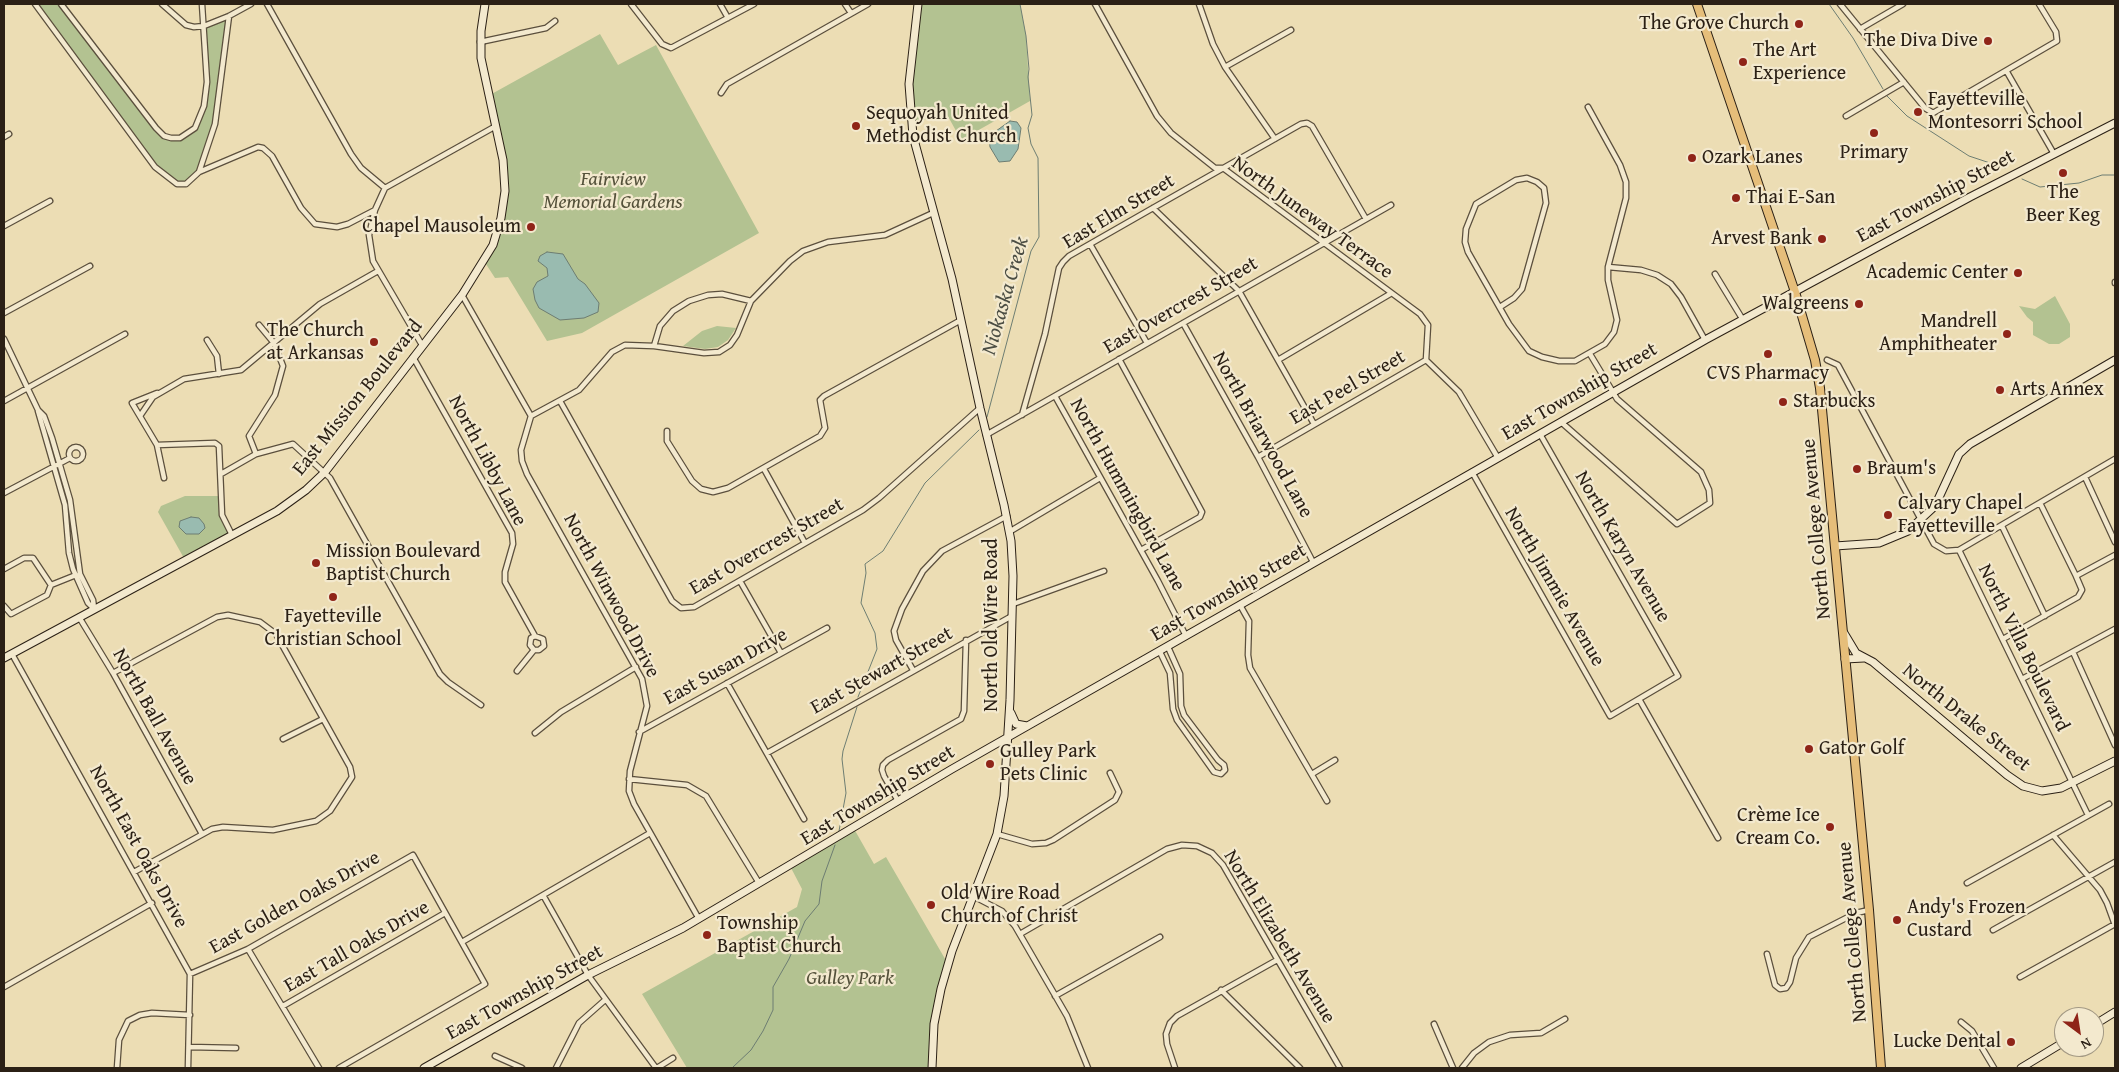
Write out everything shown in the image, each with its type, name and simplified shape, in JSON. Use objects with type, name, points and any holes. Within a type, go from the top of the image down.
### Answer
[{"type":"main road","name":"North College Avenue","points":[[1697,4],[1795,292],[1815,360],[1820,388],[1869,910],[1881,1068]]},
{"type":"street","points":[[35,4],[163,175],[177,184],[186,184],[199,172],[258,147],[263,148],[272,156],[301,208],[315,224],[324,227],[337,227],[348,224],[375,210]]},
{"type":"street","points":[[61,4],[156,128],[164,136],[180,138],[195,128],[204,106],[207,82],[202,4]]},
{"type":"street","points":[[162,4],[186,25],[204,26],[229,16],[251,4]]},
{"type":"street","points":[[267,4],[351,154],[362,168],[385,188]]},
{"type":"street","name":"East Mission Boulevard","points":[[4,658],[78,616],[287,504],[325,472],[462,295],[493,245],[501,218],[504,177],[496,126],[483,70],[480,42],[485,4]]},
{"type":"street","points":[[631,4],[666,47],[676,47],[754,4]]},
{"type":"street","points":[[720,4],[728,18]]},
{"type":"street","points":[[845,4],[851,13]]},
{"type":"street","points":[[721,92],[727,84],[868,4]]},
{"type":"street","name":"North Old Wire Road","points":[[918,4],[910,66],[911,119],[916,148],[961,320],[986,435],[1007,516],[1013,604],[1008,738],[1004,792],[997,834],[973,896],[941,989],[934,1024],[932,1068]]},
{"type":"street","name":"North Juneway Terrace","points":[[1095,4],[1163,124],[1215,168],[1223,168],[1390,294],[1420,314],[1428,325],[1426,360]]},
{"type":"street","points":[[1199,4],[1212,44],[1225,67],[1275,139]]},
{"type":"street","points":[[1840,4],[1924,108],[1933,113],[2007,72],[2057,41],[2056,32],[2039,4]]},
{"type":"street","points":[[1860,29],[1903,4]]},
{"type":"street","points":[[199,172],[219,109],[229,16]]},
{"type":"street","points":[[480,42],[546,28],[555,21]]},
{"type":"street","points":[[1225,67],[1291,30]]},
{"type":"street","points":[[2007,72],[2054,154]]},
{"type":"street","points":[[1846,116],[1904,82]]},
{"type":"street","points":[[1500,307],[1514,298],[1522,289],[1546,203],[1546,192],[1537,182],[1528,178],[1516,180],[1480,200],[1470,215],[1465,236],[1468,252],[1500,307],[1519,339],[1530,351],[1542,357],[1559,361],[1575,361],[1605,344],[1614,332],[1617,320],[1608,280],[1608,267],[1626,198],[1626,182],[1620,165],[1588,107]]},
{"type":"street","name":"East Township Street","points":[[424,1068],[588,975],[655,943],[760,884],[898,801],[1160,652],[1313,562],[1705,340],[2115,123]]},
{"type":"street","name":"East Elm Street","points":[[1022,415],[1045,334],[1060,268],[1069,256],[1223,168],[1301,124],[1310,124],[1366,219]]},
{"type":"street","points":[[422,345],[373,261],[369,243],[375,210],[385,188],[496,126]]},
{"type":"street","points":[[4,137],[9,134]]},
{"type":"street","points":[[4,226],[50,201]]},
{"type":"street","name":"East Overcrest Street","points":[[986,435],[1391,205]]},
{"type":"street","points":[[1153,208],[1238,291],[1314,424]]},
{"type":"street","points":[[462,295],[532,416],[585,385],[612,352],[621,347],[631,344],[704,354],[719,352],[730,345],[737,335],[751,301],[790,260],[803,251],[828,242],[885,235],[933,213]]},
{"type":"street","points":[[1090,244],[1147,343]]},
{"type":"street","points":[[4,313],[90,266]]},
{"type":"street","points":[[1608,267],[1641,270],[1657,275],[1671,284],[1681,297],[1705,340]]},
{"type":"street","points":[[140,416],[153,397],[159,392],[192,377],[242,370],[320,304],[378,271]]},
{"type":"street","points":[[1715,274],[1742,320]]},
{"type":"street","points":[[654,346],[660,326],[673,311],[689,300],[708,295],[722,294],[751,301]]},
{"type":"street","points":[[1278,360],[1390,294]]},
{"type":"street","points":[[667,432],[667,441],[692,481],[701,489],[713,492],[728,488],[820,436],[825,428],[820,400],[824,396],[961,320]]},
{"type":"street","name":"North Briarwood Lane","points":[[1184,323],[1313,562]]},
{"type":"street","points":[[256,454],[249,436],[275,395],[283,366],[274,343],[259,325]]},
{"type":"street","points":[[4,401],[125,334]]},
{"type":"street","points":[[4,339],[38,410],[44,416],[57,466],[70,500],[78,575],[93,600],[94,608]]},
{"type":"street","points":[[207,340],[217,356],[219,374]]},
{"type":"street","points":[[1561,422],[1677,524],[1710,503],[1711,495],[1704,475],[1611,393],[1590,354]]},
{"type":"street","name":"North Libby Lane","points":[[413,357],[512,532],[513,544],[505,572],[505,582],[535,636],[541,637],[544,643],[541,649],[534,650],[517,671]]},
{"type":"street","points":[[1119,359],[1202,512],[1200,517],[1141,550]]},
{"type":"street","points":[[1426,360],[1459,392],[1498,458]]},
{"type":"street","name":"East Peel Street","points":[[1258,457],[1426,360]]},
{"type":"street","name":"North Villa Boulevard","points":[[1827,360],[1838,365],[1921,521],[1937,547],[1950,552],[1959,550],[2088,815]]},
{"type":"street","points":[[1835,546],[1867,545],[1887,541],[1908,531],[1935,506],[1956,459],[1966,446],[2115,360]]},
{"type":"street","points":[[159,392],[152,393],[132,403],[157,445],[164,478]]},
{"type":"street","name":"North Hummingbird Lane","points":[[1056,396],[1186,636]]},
{"type":"street","name":"East Overcrest Street","points":[[560,401],[676,605],[681,608],[694,606],[740,581],[879,498],[980,408]]},
{"type":"street","name":"North Winwood Drive","points":[[532,416],[522,442],[522,461],[636,667],[646,693],[647,706],[628,778],[631,798],[699,918]]},
{"type":"street","name":"North Karyn Avenue","points":[[1540,434],[1678,676],[1639,698]]},
{"type":"street","points":[[157,445],[217,444],[220,449],[222,515],[232,535]]},
{"type":"street","points":[[221,474],[256,454],[293,444],[325,472],[440,674],[448,682],[481,705]]},
{"type":"street","points":[[4,493],[70,458]]},
{"type":"street","points":[[1959,550],[2115,460]]},
{"type":"street","points":[[764,469],[805,543]]},
{"type":"street","name":"North Jimmie Avenue","points":[[1472,472],[1610,716],[1639,698]]},
{"type":"street","points":[[2085,477],[2115,542]]},
{"type":"street","points":[[1009,532],[1100,478]]},
{"type":"street","points":[[2003,639],[2078,597],[2082,590],[2040,503]]},
{"type":"street","points":[[913,670],[896,640],[894,631],[902,609],[923,571],[942,551],[1007,516]]},
{"type":"street","points":[[2002,526],[2045,616]]},
{"type":"street","points":[[2076,576],[2115,555]]},
{"type":"street","points":[[4,568],[24,558],[33,558],[51,585]]},
{"type":"street","points":[[1013,604],[1104,571]]},
{"type":"street","points":[[4,606],[11,614],[47,595],[51,585],[78,575]]},
{"type":"street","points":[[740,581],[781,653]]},
{"type":"street","points":[[1240,605],[1249,621],[1248,655],[1250,668],[1327,801]]},
{"type":"street","points":[[112,672],[217,618],[228,615],[260,622],[272,630],[352,772],[351,781],[330,811],[316,821],[273,830],[223,827],[202,834],[134,872]]},
{"type":"street","name":"North Ball Avenue","points":[[78,616],[112,672],[202,834]]},
{"type":"street","name":"East Stewart Street","points":[[767,753],[966,640],[1012,616]]},
{"type":"street","name":"East Susan Drive","points":[[639,732],[827,628]]},
{"type":"street","points":[[2022,679],[2115,629]]},
{"type":"street","name":"North Drake Street","points":[[1842,630],[1852,650],[1873,662],[2018,783],[2042,791],[2072,785],[2115,761]]},
{"type":"street","points":[[534,650],[530,643],[535,636]]},
{"type":"street","points":[[898,801],[884,776],[883,765],[888,760],[961,719],[964,711],[966,640]]},
{"type":"street","points":[[1160,652],[1170,673],[1173,709],[1177,720],[1214,772],[1222,774],[1225,770],[1224,765],[1218,760],[1184,715],[1181,706],[1180,674],[1168,647]]},
{"type":"street","points":[[2073,652],[2115,745]]},
{"type":"street","name":"North East Oaks Drive","points":[[12,654],[190,974],[188,1068]]},
{"type":"street","points":[[1845,659],[1865,658]]},
{"type":"street","points":[[536,733],[560,712],[636,667]]},
{"type":"street","points":[[727,683],[804,819]]},
{"type":"street","points":[[1639,698],[1718,838]]},
{"type":"street","points":[[1009,707],[1016,724],[1022,726],[1033,725]]},
{"type":"street","points":[[283,739],[322,719]]},
{"type":"street","points":[[1312,774],[1335,760]]},
{"type":"street","points":[[997,834],[1032,844],[1046,843],[1053,840],[1115,800],[1119,792],[1110,773]]},
{"type":"street","points":[[628,778],[687,785],[702,792],[714,807],[760,884]]},
{"type":"street","points":[[1967,882],[2109,804]]},
{"type":"street","points":[[462,942],[650,833]]},
{"type":"street","points":[[2020,978],[2115,924],[2107,903],[2088,877],[2052,835]]},
{"type":"street","name":"North Elizabeth Avenue","points":[[1020,934],[1167,849],[1190,845],[1212,853],[1223,865],[1340,1068]]},
{"type":"street","name":"East Golden Oaks Drive","points":[[190,974],[248,949],[413,855],[446,913]]},
{"type":"street","points":[[1993,930],[2115,862]]},
{"type":"street","points":[[543,895],[588,975],[656,1068],[673,1058]]},
{"type":"street","points":[[973,896],[1002,911],[1020,934],[1073,1029],[1088,1068]]},
{"type":"street","points":[[4,987],[152,904]]},
{"type":"street","points":[[1767,954],[1775,985],[1780,989],[1786,988],[1790,982],[1796,958],[1809,937],[1856,913],[1869,910]]},
{"type":"street","points":[[339,1068],[485,984],[446,913]]},
{"type":"street","name":"East Tall Oaks Drive","points":[[283,1006],[446,913]]},
{"type":"street","points":[[1055,996],[1160,937]]},
{"type":"street","points":[[248,949],[319,1068]]},
{"type":"street","points":[[1175,1068],[1167,1044],[1166,1034],[1170,1023],[1177,1016],[1221,990],[1277,960]]},
{"type":"street","points":[[1221,990],[1300,1068]]},
{"type":"street","points":[[556,1068],[579,1023],[605,1000]]},
{"type":"street","points":[[2104,1019],[2115,1012]]},
{"type":"street","points":[[118,1068],[119,1040],[128,1021],[140,1015],[152,1013],[190,1015]]},
{"type":"street","points":[[1462,1068],[1474,1053],[1489,1042],[1510,1035],[1541,1033],[1565,1019]]},
{"type":"street","points":[[1961,1022],[1972,1031],[1994,1068]]},
{"type":"street","points":[[1434,1024],[1453,1068]]},
{"type":"street","points":[[189,1047],[236,1048]]},
{"type":"street","points":[[2021,1068],[2054,1048]]},
{"type":"street","points":[[495,1056],[522,1068]]},
{"type":"green space","points":[[35,4],[61,4],[156,128],[172,138],[189,134],[200,118],[207,82],[204,26],[229,16],[219,109],[199,172],[186,184],[177,184],[163,175]]},
{"type":"green space","points":[[918,4],[1020,4],[1026,36],[1030,101],[961,140],[944,109],[912,127],[910,105]]},
{"type":"green space","name":"Fairview Memorial Gardens","points":[[600,34],[618,65],[656,45],[759,233],[582,333],[547,341],[508,277],[495,278],[484,261],[498,230],[504,177],[488,96]]},
{"type":"green space","points":[[2055,296],[2070,324],[2070,337],[2059,344],[2049,344],[2033,335],[2033,322],[2019,306],[2035,309]]},
{"type":"green space","points":[[717,326],[736,328],[728,340],[718,347],[705,349],[683,346],[702,331]]},
{"type":"green space","points":[[185,496],[221,496],[222,515],[232,535],[185,560],[158,512],[161,506]]},
{"type":"green space","name":"Gulley Park","points":[[853,827],[874,864],[886,857],[948,964],[941,989],[932,1068],[687,1068],[642,994],[797,907],[802,889],[790,866]]},
{"type":"water","points":[[1010,121],[1017,122],[1021,128],[1018,149],[1010,161],[999,162],[990,147],[989,136]]},
{"type":"water","points":[[547,252],[563,254],[578,279],[585,284],[599,303],[598,312],[584,318],[560,320],[539,308],[533,289],[537,282],[548,276],[547,268],[538,261],[540,256]]},
{"type":"water","points":[[191,517],[199,518],[204,524],[205,528],[199,534],[186,534],[179,527],[180,521]]},
{"type":"waterway","name":"Niokaska Creek","points":[[987,417],[1031,251],[1039,237],[1038,158],[1031,144],[1028,128],[1032,115],[1026,36],[1020,4]]},
{"type":"waterway","points":[[1829,4],[1853,38],[1883,89]]},
{"type":"waterway","points":[[1887,96],[1907,116],[1969,156],[2005,168]]},
{"type":"waterway","points":[[2022,179],[2040,187],[2079,183],[2102,175],[2115,175]]},
{"type":"waterway","name":"Niokaska Creek","points":[[858,697],[877,649],[875,633],[861,603],[866,573],[865,564],[883,551],[925,483],[979,430]]},
{"type":"waterway","name":"Niokaska Creek","points":[[839,831],[846,793],[842,759],[843,751],[857,707]]},
{"type":"waterway","name":"Niokaska Creek","points":[[732,1068],[751,1050],[773,1010],[773,987],[789,959],[805,921],[819,904],[822,881],[835,845]]},
{"type":"place","name":"The Grove Church","points":[[1799,24]]},
{"type":"place","name":"The Diva Dive","points":[[1988,41]]},
{"type":"place","name":"The Art Experience","points":[[1743,62]]},
{"type":"place","name":"Fayetteville Montesorri School","points":[[1918,112]]},
{"type":"place","name":"Sequoyah United Methodist Church","points":[[856,126]]},
{"type":"place","name":"Primary","points":[[1874,133]]},
{"type":"place","name":"Ozark Lanes","points":[[1692,158]]},
{"type":"place","name":"The Beer Keg","points":[[2063,173]]},
{"type":"place","name":"Thai E-San","points":[[1736,198]]},
{"type":"place","name":"Chapel Mausoleum","points":[[531,227]]},
{"type":"place","name":"Arvest Bank","points":[[1822,239]]},
{"type":"place","name":"Academic Center","points":[[2018,273]]},
{"type":"place","name":"Walgreens","points":[[1859,304]]},
{"type":"place","name":"Mandrell Amphitheater","points":[[2007,334]]},
{"type":"place","name":"The Church at Arkansas","points":[[374,342]]},
{"type":"place","name":"CVS Pharmacy","points":[[1768,354]]},
{"type":"place","name":"Arts Annex","points":[[2000,390]]},
{"type":"place","name":"Starbucks","points":[[1783,402]]},
{"type":"place","name":"Braum's","points":[[1857,469]]},
{"type":"place","name":"Calvary Chapel Fayetteville","points":[[1888,515]]},
{"type":"place","name":"Mission Boulevard Baptist Church","points":[[316,563]]},
{"type":"place","name":"Fayetteville Christian School","points":[[333,597]]},
{"type":"place","name":"Gator Golf","points":[[1809,749]]},
{"type":"place","name":"Gulley Park Pets Clinic","points":[[990,764]]},
{"type":"place","name":"Crème Ice Cream Co.","points":[[1830,827]]},
{"type":"place","name":"Old Wire Road Church of Christ","points":[[931,905]]},
{"type":"place","name":"Andy's Frozen Custard","points":[[1897,920]]},
{"type":"place","name":"Township Baptist Church","points":[[707,935]]},
{"type":"place","name":"Lucke Dental","points":[[2011,1042]]}]
